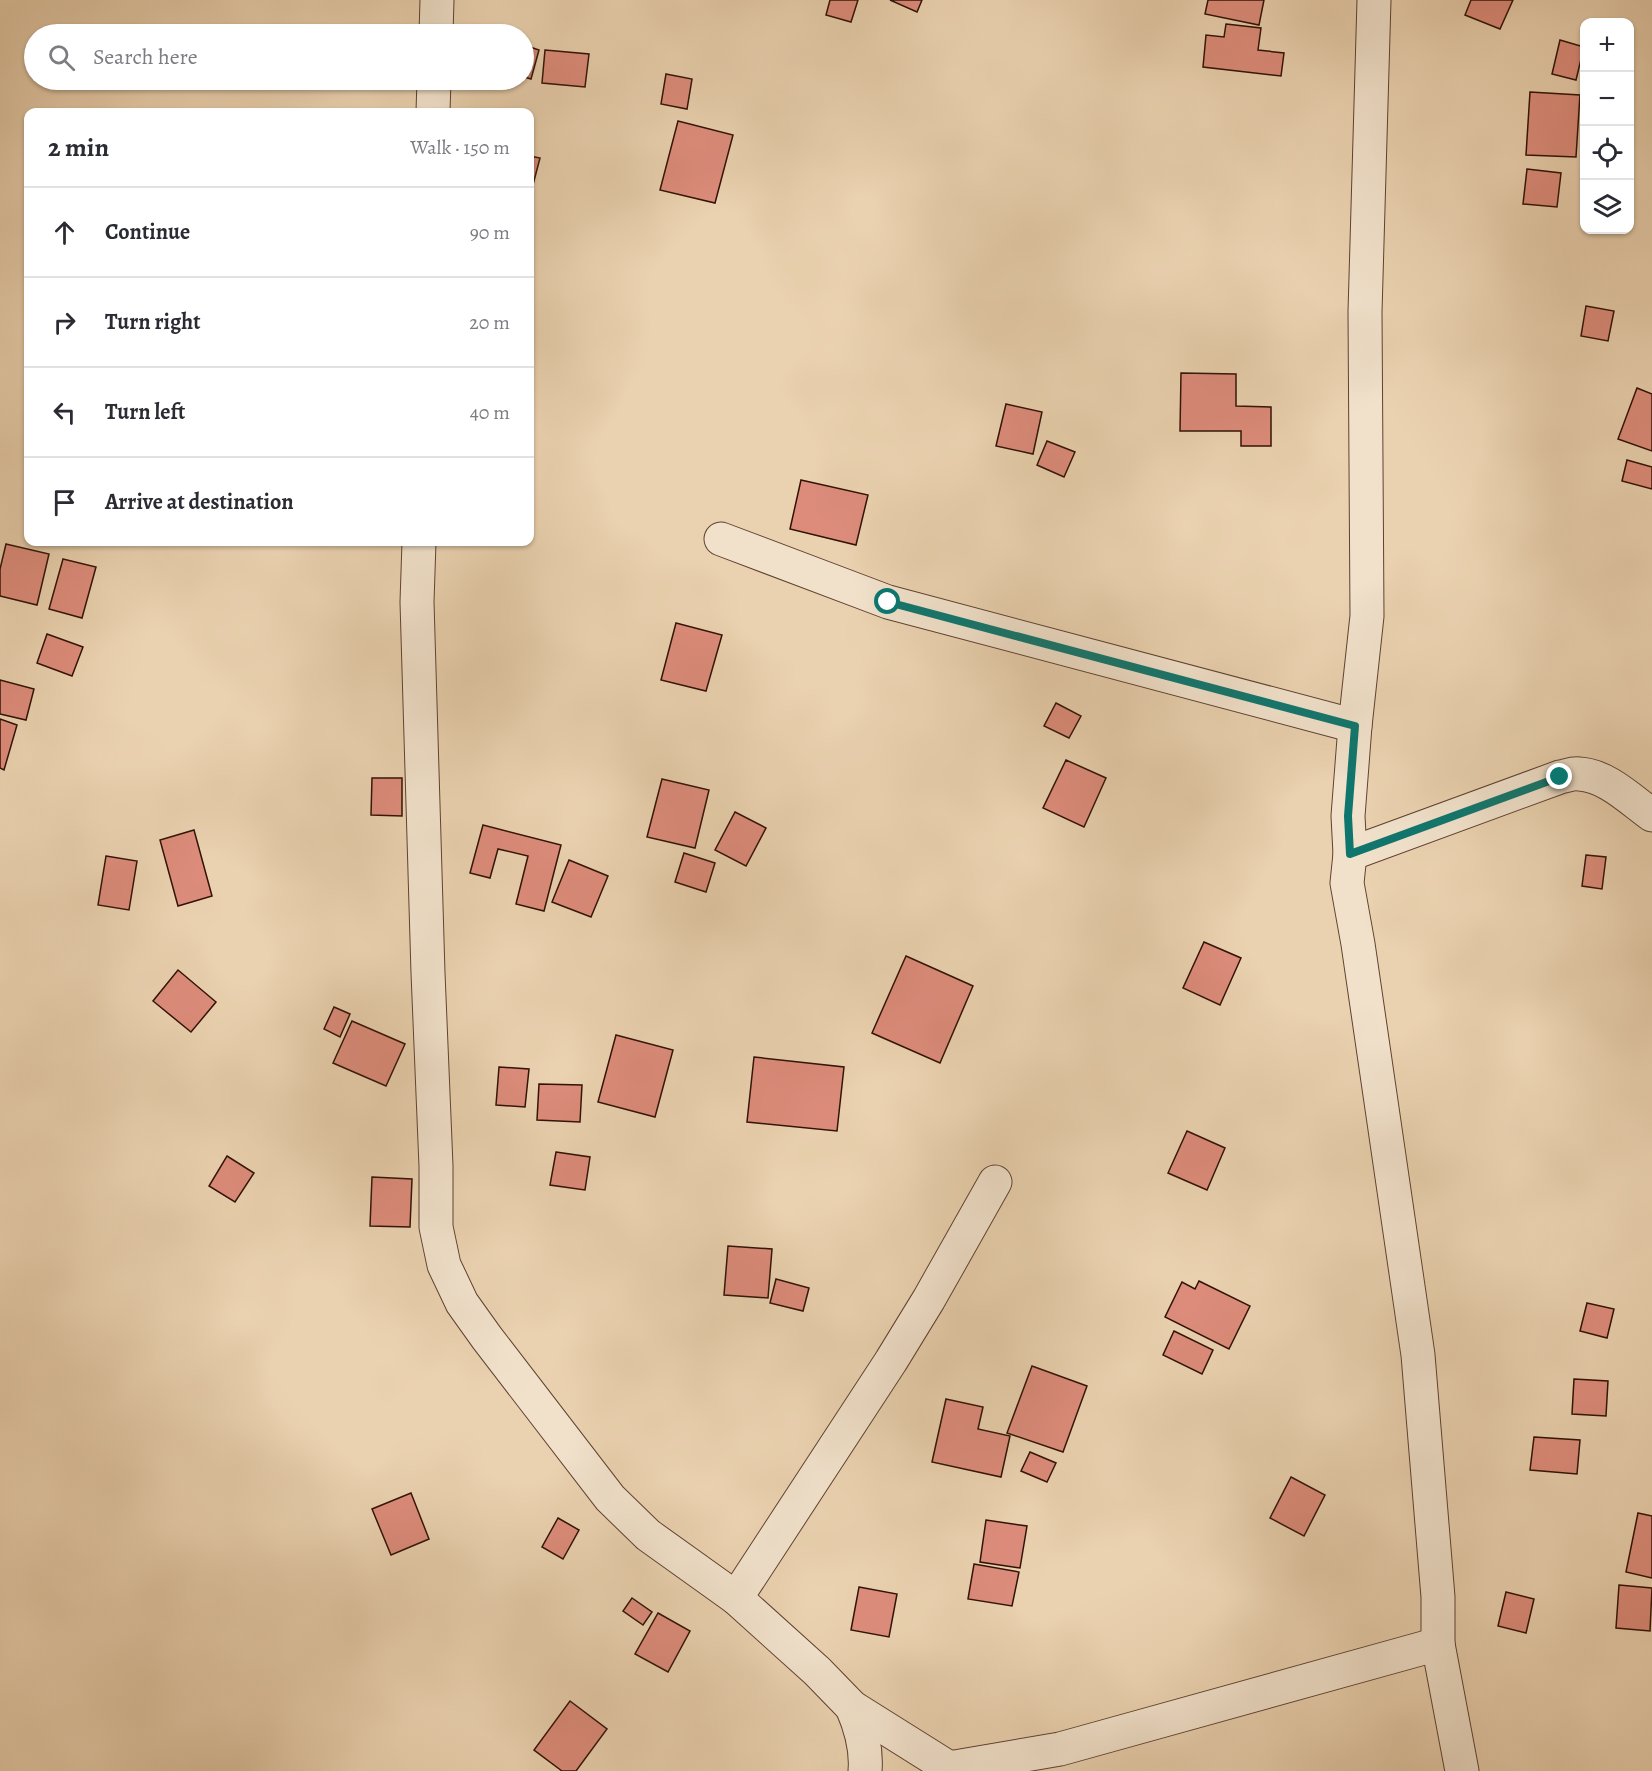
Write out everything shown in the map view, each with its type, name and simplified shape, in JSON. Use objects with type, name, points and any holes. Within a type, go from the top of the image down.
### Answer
[{"type":"street","points":[[436,24],[437,0]]},
{"type":"street","points":[[1374,0],[1365,312],[1367,616],[1348,816],[1350,854],[1347,883],[1358,944],[1418,1355],[1438,1597],[1438,1644],[1462,1771]]},
{"type":"street","points":[[433,108],[434,90]]},
{"type":"street","points":[[722,539],[888,602],[1355,726]]},
{"type":"street","points":[[419,546],[417,602],[427,961],[436,1166],[436,1227],[444,1265],[462,1303],[610,1498],[648,1535],[736,1598],[817,1671],[852,1707],[952,1769],[1060,1749],[1438,1644]]},
{"type":"street","points":[[1350,854],[1560,777],[1578,774],[1594,777],[1615,787],[1652,815]]},
{"type":"street","points":[[736,1598],[929,1299],[995,1182]]},
{"type":"street","points":[[852,1707],[861,1730],[866,1757],[865,1771]]},
{"type":"building","points":[[830,0],[858,0],[851,22],[826,15]]},
{"type":"building","points":[[890,0],[922,0],[917,12]]},
{"type":"building","points":[[1208,0],[1264,0],[1259,25],[1205,14]]},
{"type":"building","points":[[1471,0],[1513,0],[1500,29],[1465,15]]},
{"type":"building","points":[[1226,24],[1261,28],[1258,50],[1284,53],[1281,76],[1203,67],[1206,35],[1224,37]]},
{"type":"building","points":[[1560,40],[1580,46],[1580,64],[1576,80],[1552,74]]},
{"type":"building","points":[[534,48],[539,50],[534,68]]},
{"type":"building","points":[[545,50],[589,54],[585,87],[542,83]]},
{"type":"building","points":[[666,74],[692,79],[687,109],[661,104]]},
{"type":"building","points":[[1530,92],[1580,95],[1576,157],[1526,155]]},
{"type":"building","points":[[678,121],[733,135],[715,203],[660,190]]},
{"type":"building","points":[[534,157],[540,158],[534,181]]},
{"type":"building","points":[[1527,169],[1561,173],[1557,207],[1523,204]]},
{"type":"building","points":[[1586,306],[1614,311],[1608,341],[1581,336]]},
{"type":"building","points":[[1181,373],[1236,374],[1236,406],[1271,407],[1271,446],[1241,446],[1241,431],[1180,431]]},
{"type":"building","points":[[1637,388],[1652,394],[1652,451],[1618,439]]},
{"type":"building","points":[[1006,404],[1042,412],[1033,454],[996,446]]},
{"type":"building","points":[[1047,441],[1075,452],[1064,477],[1037,465]]},
{"type":"building","points":[[1627,460],[1652,467],[1652,489],[1622,481]]},
{"type":"building","points":[[801,480],[868,495],[856,545],[790,529]]},
{"type":"building","points":[[6,544],[49,554],[37,605],[0,596],[0,569]]},
{"type":"building","points":[[63,559],[96,567],[82,618],[49,609]]},
{"type":"building","points":[[676,623],[722,635],[706,691],[661,680]]},
{"type":"building","points":[[47,634],[83,647],[72,676],[37,663]]},
{"type":"building","points":[[0,680],[34,689],[26,720],[0,714]]},
{"type":"building","points":[[1056,703],[1081,716],[1069,738],[1044,726]]},
{"type":"building","points":[[0,719],[17,725],[4,770],[0,768]]},
{"type":"building","points":[[1066,760],[1106,778],[1084,827],[1043,808]]},
{"type":"building","points":[[372,778],[402,778],[402,816],[371,815]]},
{"type":"building","points":[[662,779],[709,790],[695,848],[647,837]]},
{"type":"building","points":[[735,812],[766,828],[746,866],[715,850]]},
{"type":"building","points":[[483,825],[561,845],[544,911],[516,904],[528,856],[498,849],[490,878],[470,873]]},
{"type":"building","points":[[194,830],[212,896],[178,906],[160,840]]},
{"type":"building","points":[[684,853],[715,863],[706,892],[675,882]]},
{"type":"building","points":[[1586,855],[1606,857],[1602,889],[1582,886]]},
{"type":"building","points":[[106,856],[137,861],[129,910],[98,905]]},
{"type":"building","points":[[569,860],[608,876],[591,917],[552,902]]},
{"type":"building","points":[[1204,942],[1241,958],[1220,1005],[1183,988]]},
{"type":"building","points":[[906,956],[973,986],[940,1063],[872,1033]]},
{"type":"building","points":[[178,970],[216,1002],[191,1032],[153,1001]]},
{"type":"building","points":[[334,1007],[350,1014],[340,1037],[324,1029]]},
{"type":"building","points":[[352,1021],[405,1044],[386,1086],[333,1063]]},
{"type":"building","points":[[616,1035],[673,1050],[655,1117],[598,1102]]},
{"type":"building","points":[[754,1057],[844,1067],[837,1131],[747,1122]]},
{"type":"building","points":[[499,1067],[529,1069],[525,1107],[496,1105]]},
{"type":"building","points":[[539,1084],[582,1085],[580,1122],[537,1120]]},
{"type":"building","points":[[1187,1131],[1225,1148],[1207,1190],[1168,1173]]},
{"type":"building","points":[[556,1152],[590,1157],[585,1190],[550,1185]]},
{"type":"building","points":[[227,1156],[254,1173],[235,1202],[209,1186]]},
{"type":"building","points":[[372,1177],[412,1179],[410,1227],[370,1226]]},
{"type":"building","points":[[728,1246],[772,1249],[768,1298],[724,1295]]},
{"type":"building","points":[[776,1279],[809,1288],[803,1311],[770,1303]]},
{"type":"building","points":[[1199,1281],[1250,1306],[1229,1349],[1165,1317],[1182,1282],[1195,1289]]},
{"type":"building","points":[[1587,1303],[1614,1309],[1607,1338],[1580,1331]]},
{"type":"building","points":[[1174,1331],[1213,1350],[1202,1374],[1163,1355]]},
{"type":"building","points":[[1032,1366],[1087,1386],[1063,1452],[1007,1433]]},
{"type":"building","points":[[1574,1379],[1608,1381],[1606,1416],[1572,1414]]},
{"type":"building","points":[[946,1399],[983,1407],[978,1429],[1010,1436],[1001,1477],[932,1462]]},
{"type":"building","points":[[1534,1437],[1580,1440],[1577,1474],[1530,1470]]},
{"type":"building","points":[[1030,1452],[1056,1463],[1047,1482],[1021,1471]]},
{"type":"building","points":[[1291,1477],[1325,1495],[1304,1536],[1270,1518]]},
{"type":"building","points":[[411,1493],[429,1539],[391,1555],[372,1509]]},
{"type":"building","points":[[1638,1513],[1652,1516],[1652,1578],[1626,1572]]},
{"type":"building","points":[[558,1518],[579,1530],[563,1559],[542,1547]]},
{"type":"building","points":[[986,1520],[1027,1526],[1020,1568],[980,1562]]},
{"type":"building","points":[[974,1564],[1019,1572],[1012,1606],[968,1599]]},
{"type":"building","points":[[1619,1585],[1652,1588],[1650,1631],[1616,1628]]},
{"type":"building","points":[[859,1587],[897,1594],[889,1637],[851,1630]]},
{"type":"building","points":[[1506,1592],[1534,1599],[1526,1633],[1498,1626]]},
{"type":"building","points":[[632,1598],[652,1612],[643,1625],[623,1611]]},
{"type":"building","points":[[658,1613],[690,1631],[668,1672],[635,1654]]},
{"type":"building","points":[[570,1701],[607,1729],[576,1771],[562,1771],[534,1750]]},
{"type":"route","points":[[888,602],[1355,726],[1348,816],[1350,854],[1560,777]]}]
